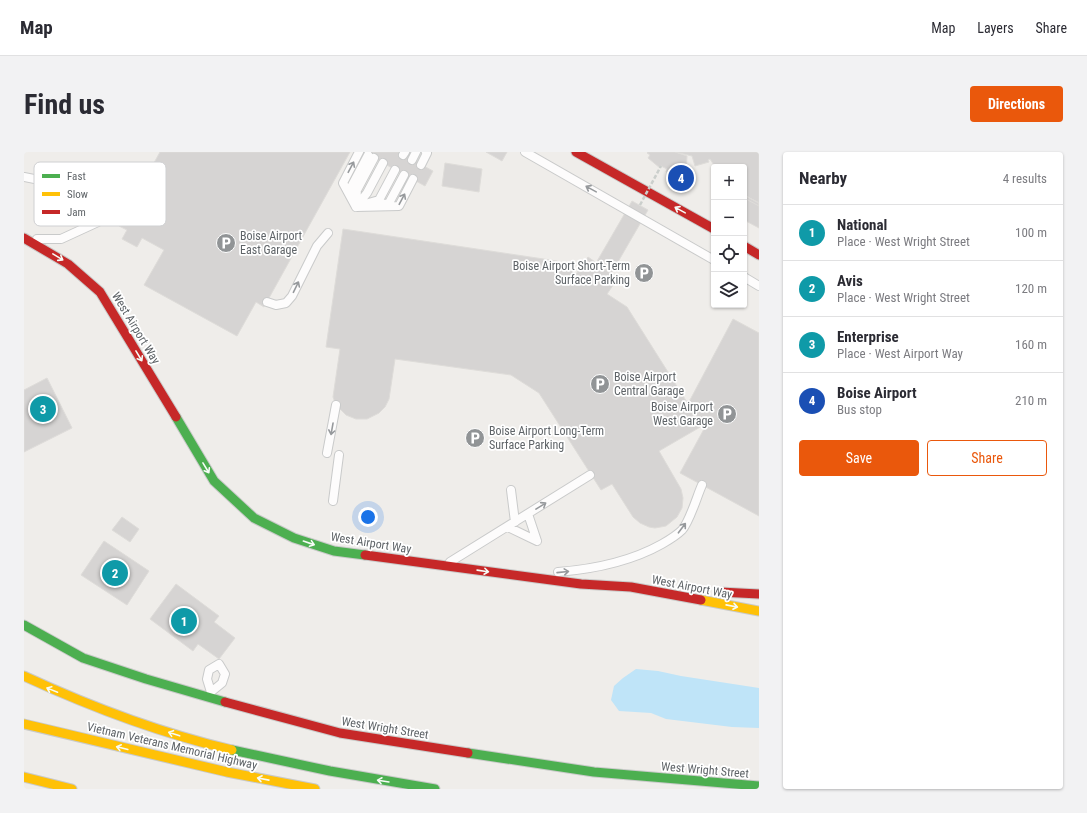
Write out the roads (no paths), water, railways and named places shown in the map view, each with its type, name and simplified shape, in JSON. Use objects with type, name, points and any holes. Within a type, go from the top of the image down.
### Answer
[{"type":"main road","points":[[576,152],[711,227]]},
{"type":"main road","name":"West Airport Way","points":[[26,239],[68,264],[100,292],[214,481],[254,518],[294,538],[334,551],[581,584],[631,588],[759,611]]},
{"type":"main road","points":[[747,248],[759,255]]},
{"type":"main road","points":[[631,588],[698,590]]},
{"type":"main road","points":[[713,591],[759,594]]},
{"type":"main road","name":"West Wright Street","points":[[24,625],[83,658],[146,680],[210,695],[340,733],[594,772],[759,786]]},
{"type":"main road","points":[[24,676],[46,687],[117,715],[187,738],[268,758],[371,779],[436,789]]},
{"type":"main road","name":"Vietnam Veterans Memorial Highway","points":[[24,724],[228,772],[315,789]]},
{"type":"main road","points":[[24,778],[72,789]]},
{"type":"lane","points":[[356,207],[343,183],[359,152]]},
{"type":"lane","points":[[412,160],[416,152]]},
{"type":"lane","points":[[421,164],[427,153],[426,152]]},
{"type":"lane","points":[[525,152],[711,258]]},
{"type":"lane","points":[[356,207],[357,190],[371,156]]},
{"type":"lane","points":[[356,207],[367,193],[383,163]]},
{"type":"lane","points":[[356,207],[379,200],[395,170]]},
{"type":"lane","points":[[356,207],[389,203],[404,175]]},
{"type":"lane","points":[[24,177],[34,179]]},
{"type":"lane","points":[[356,207],[399,206],[413,180]]},
{"type":"lane","points":[[26,239],[61,239],[89,226]]},
{"type":"lane","points":[[267,302],[276,306],[286,304],[292,296],[317,246],[328,234]]},
{"type":"lane","points":[[747,279],[759,286]]},
{"type":"lane","points":[[327,453],[336,405]]},
{"type":"lane","points":[[332,501],[339,455]]},
{"type":"lane","points":[[444,565],[508,527],[590,475]]},
{"type":"lane","points":[[524,576],[579,570],[610,564],[647,552],[674,537],[683,529],[702,485]]},
{"type":"lane","points":[[512,490],[515,522]]},
{"type":"lane","points":[[508,527],[537,541],[528,514]]},
{"type":"water","points":[[636,669],[658,671],[759,688],[759,728],[732,727],[666,719],[651,713],[619,711],[611,700],[614,686]]},
{"type":"place","name":"Boise Airport","points":[[681,178]]},
{"type":"place","name":"Boise Airport East Garage","points":[[226,243]]},
{"type":"place","name":"Boise Airport Short-Term Surface Parking","points":[[644,273]]},
{"type":"place","name":"Boise Airport Central Garage","points":[[600,384]]},
{"type":"place","name":"Enterprise","points":[[43,409]]},
{"type":"place","name":"Boise Airport West Garage","points":[[727,414]]},
{"type":"place","name":"Boise Airport Long-Term Surface Parking","points":[[475,438]]},
{"type":"place","name":"Avis","points":[[115,573]]},
{"type":"place","name":"National","points":[[184,621]]}]
